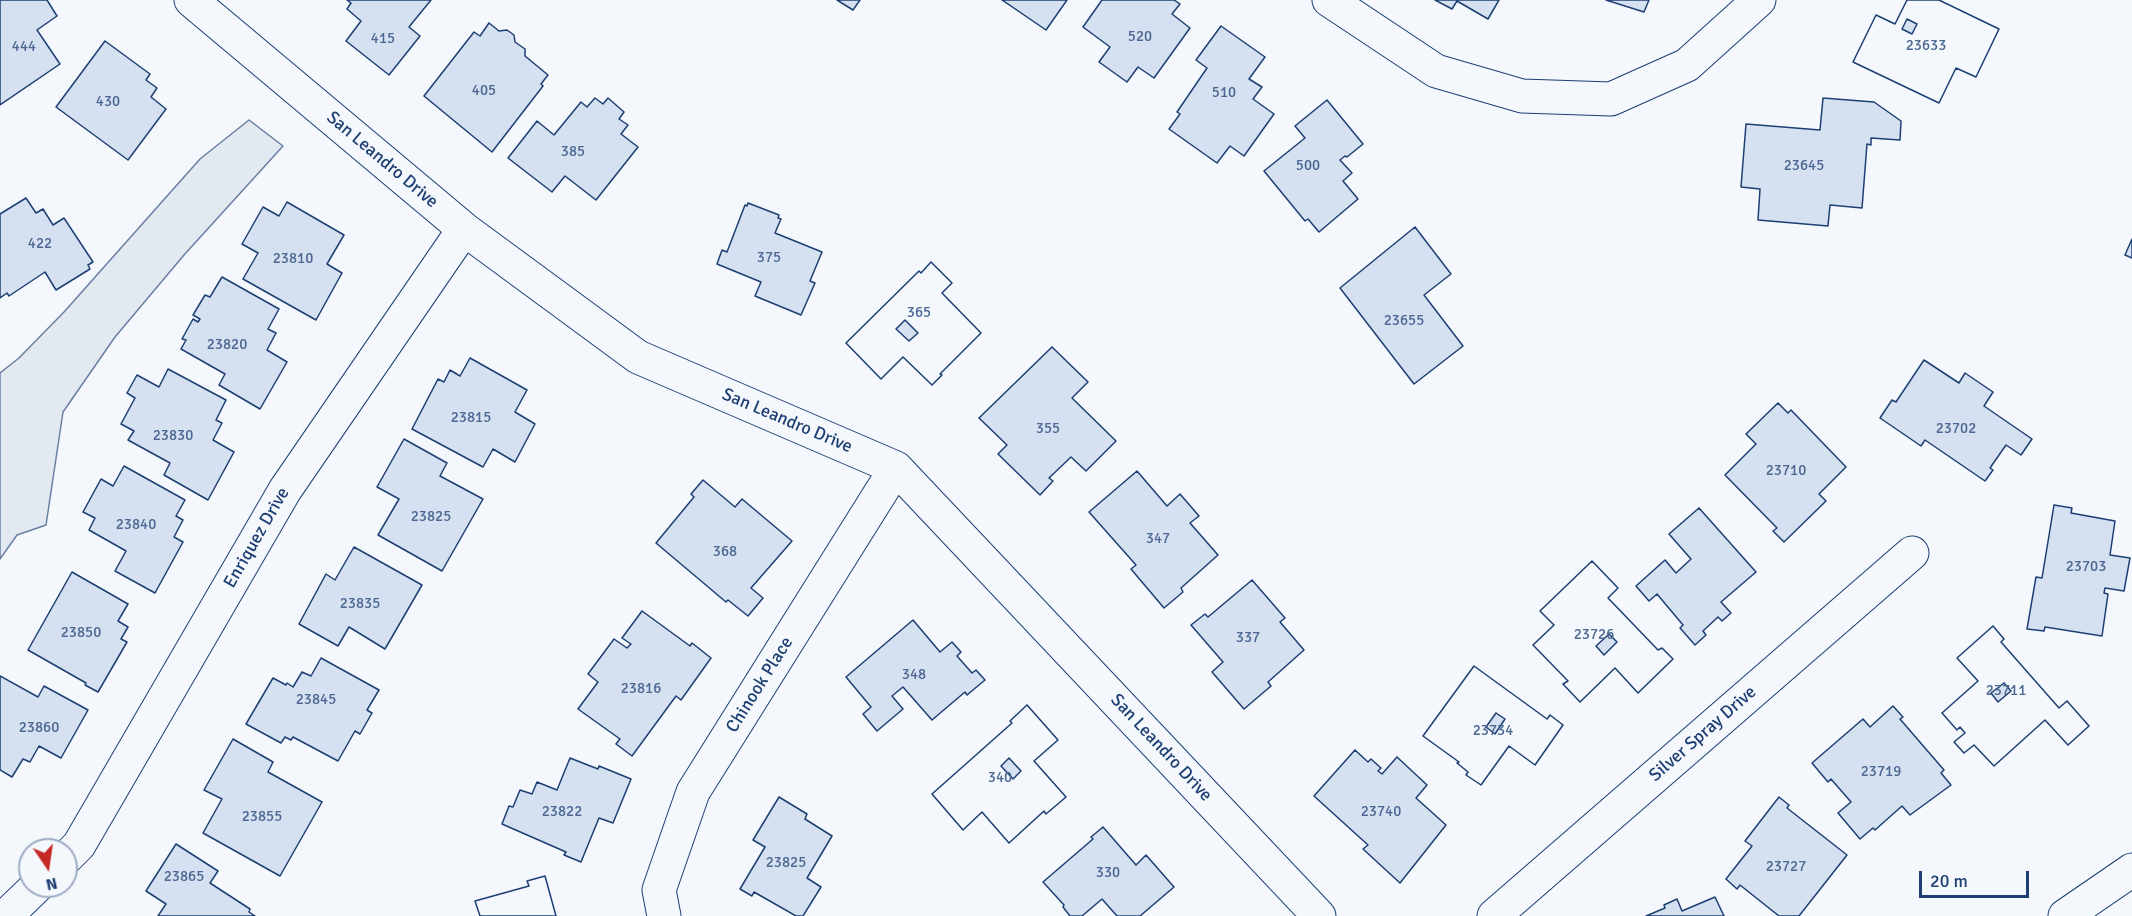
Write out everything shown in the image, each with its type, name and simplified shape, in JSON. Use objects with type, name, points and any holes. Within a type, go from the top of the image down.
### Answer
[{"type":"street","name":"San Leandro Drive","points":[[191,0],[464,229],[638,357],[896,468],[1319,916]]},
{"type":"street","points":[[1329,0],[1436,70],[1522,96],[1611,99],[1687,65],[1759,0]]},
{"type":"street","name":"Enriquez Drive","points":[[78,846],[285,490],[464,229]]},
{"type":"street","name":"Chinook Place","points":[[664,916],[659,891],[693,792],[896,468]]},
{"type":"street","name":"Silver Spray Drive","points":[[1494,916],[1912,552]]},
{"type":"street","points":[[2065,916],[2132,870]]},
{"type":"street","points":[[6,916],[25,898]]},
{"type":"shaded area","points":[[249,120],[283,146],[184,255],[115,337],[63,412],[46,525],[17,535],[0,559],[0,373],[19,358],[64,312],[200,159]]},
{"type":"building","points":[[0,0],[47,0],[57,16],[37,30],[60,64],[0,105]]},
{"type":"building","points":[[347,0],[431,0],[409,27],[420,36],[389,75],[346,41],[361,21],[347,9],[351,3]]},
{"type":"building","points":[[837,0],[860,0],[853,10]]},
{"type":"building","points":[[1002,0],[1067,0],[1046,30]]},
{"type":"building","points":[[1102,0],[1174,0],[1180,4],[1172,14],[1190,28],[1154,78],[1138,67],[1127,82],[1099,62],[1110,47],[1083,27]]},
{"type":"building","points":[[1435,0],[1499,0],[1488,19],[1457,1],[1452,9]]},
{"type":"building","points":[[1606,0],[1649,0],[1644,12]]},
{"type":"building","points":[[1907,0],[1939,0],[1999,29],[1976,77],[1956,68],[1939,103],[1853,62],[1876,15],[1895,24]],"holes":[[[1907,19],[1917,24],[1912,34],[1902,29]]]},
{"type":"building","points":[[1907,0],[1939,0],[1999,29],[1976,77],[1956,68],[1939,103],[1853,62],[1876,15],[1895,24]]},
{"type":"building","points":[[489,23],[499,31],[507,30],[514,35],[515,42],[525,49],[525,56],[548,75],[541,84],[543,86],[492,152],[424,96],[474,32],[480,36]]},
{"type":"building","points":[[1221,26],[1265,57],[1249,79],[1262,87],[1253,99],[1274,114],[1244,156],[1230,146],[1217,163],[1169,129],[1180,114],[1177,112],[1207,68],[1196,60]]},
{"type":"building","points":[[105,41],[150,74],[146,80],[157,88],[151,97],[166,109],[128,160],[56,107]]},
{"type":"building","points":[[595,98],[603,104],[608,98],[624,112],[619,119],[628,125],[621,134],[638,147],[596,200],[565,176],[552,192],[508,158],[537,121],[554,135],[581,102],[587,107]]},
{"type":"building","points":[[1823,98],[1874,102],[1901,121],[1900,140],[1871,138],[1871,145],[1867,144],[1862,208],[1830,205],[1828,226],[1758,220],[1760,189],[1741,187],[1746,124],[1820,130]]},
{"type":"building","points":[[1327,100],[1363,144],[1340,160],[1352,173],[1343,181],[1358,199],[1319,232],[1308,219],[1305,221],[1264,171],[1305,138],[1295,126]]},
{"type":"building","points":[[26,198],[36,213],[43,209],[53,225],[64,218],[93,262],[88,265],[90,269],[56,290],[45,272],[9,296],[7,293],[0,298],[0,214]]},
{"type":"building","points":[[287,202],[344,235],[327,264],[342,273],[316,320],[243,279],[258,253],[242,244],[263,207],[279,216]]},
{"type":"building","points":[[748,203],[779,215],[778,218],[781,219],[775,233],[822,252],[810,281],[815,283],[801,315],[755,296],[761,282],[717,264],[722,250],[727,252],[745,205],[747,206]]},
{"type":"building","points":[[1415,227],[1451,274],[1424,295],[1463,346],[1414,384],[1340,288]]},
{"type":"building","points":[[2132,239],[2132,258],[2125,255]]},
{"type":"building","points":[[931,262],[952,283],[942,293],[981,333],[932,385],[903,357],[881,379],[846,343],[919,271],[921,273]],"holes":[[[905,320],[918,333],[909,341],[896,329]]]},
{"type":"building","points":[[931,262],[952,283],[942,293],[981,333],[932,385],[903,357],[881,379],[846,343]]},
{"type":"building","points":[[222,277],[279,309],[268,329],[276,333],[267,350],[287,362],[260,409],[219,385],[225,374],[181,349],[186,340],[182,339],[193,319],[198,322],[200,319],[193,315],[205,295],[210,297]]},
{"type":"building","points":[[1052,347],[1088,382],[1072,398],[1116,441],[1086,471],[1071,457],[1049,478],[1053,481],[1040,495],[998,454],[1007,445],[979,418]]},
{"type":"building","points":[[470,358],[527,390],[515,412],[535,424],[515,462],[493,449],[483,467],[412,429],[438,379],[444,382],[450,370],[460,376]]},
{"type":"building","points":[[1924,360],[1959,383],[1965,373],[1993,392],[1984,406],[2032,439],[2021,455],[2006,445],[1990,468],[1993,470],[1985,481],[1925,440],[1921,446],[1880,418],[1892,400],[1896,402]]},
{"type":"building","points":[[168,369],[226,400],[216,420],[222,423],[213,440],[234,452],[208,500],[164,475],[170,463],[128,440],[134,431],[121,424],[135,398],[127,393],[137,375],[159,387]]},
{"type":"building","points":[[1778,403],[1788,413],[1791,410],[1846,467],[1819,494],[1826,501],[1784,542],[1773,531],[1777,528],[1725,475],[1756,444],[1746,434]]},
{"type":"building","points":[[404,439],[447,463],[440,476],[483,499],[442,571],[378,535],[399,499],[377,487]]},
{"type":"building","points":[[124,466],[185,500],[176,516],[183,520],[174,537],[183,542],[155,593],[115,571],[126,551],[89,530],[95,518],[83,512],[101,479],[113,486]]},
{"type":"building","points":[[1137,471],[1167,506],[1180,494],[1199,516],[1190,523],[1218,555],[1181,588],[1183,592],[1164,608],[1131,569],[1136,565],[1089,512]]},
{"type":"building","points":[[703,480],[735,507],[742,499],[792,541],[751,588],[763,598],[748,616],[728,600],[726,602],[656,543],[694,497],[691,494]]},
{"type":"building","points":[[2054,505],[2072,508],[2071,513],[2115,521],[2110,555],[2130,558],[2124,591],[2105,588],[2104,593],[2108,594],[2102,636],[2045,627],[2044,631],[2027,629],[2036,577],[2042,578]]},
{"type":"building","points":[[1699,508],[1756,572],[1721,602],[1731,613],[1722,621],[1718,617],[1703,631],[1706,635],[1695,645],[1680,628],[1683,625],[1657,594],[1649,601],[1636,586],[1665,560],[1676,573],[1691,559],[1669,534]]},
{"type":"building","points":[[354,547],[422,585],[385,649],[349,627],[338,646],[299,624],[326,574],[335,580]]},
{"type":"building","points":[[1592,561],[1618,588],[1608,598],[1658,650],[1662,648],[1673,659],[1638,693],[1615,668],[1580,702],[1563,684],[1568,681],[1533,645],[1554,625],[1540,611]],"holes":[[[1609,634],[1617,642],[1604,655],[1596,646]]]},
{"type":"building","points":[[1592,561],[1618,588],[1608,598],[1658,650],[1662,648],[1673,659],[1638,693],[1615,668],[1580,702],[1563,684],[1568,681],[1533,645],[1554,625],[1540,611]]},
{"type":"building","points":[[72,572],[128,604],[118,621],[128,627],[121,639],[127,642],[98,692],[28,650]]},
{"type":"building","points":[[1252,580],[1285,618],[1280,622],[1304,650],[1268,682],[1271,686],[1244,709],[1212,672],[1223,662],[1191,625],[1205,614],[1208,617]]},
{"type":"building","points":[[642,611],[690,646],[692,643],[711,658],[681,700],[676,696],[632,756],[616,744],[620,739],[578,709],[598,682],[588,674],[614,639],[627,648],[631,644],[622,638]]},
{"type":"building","points":[[913,620],[940,652],[952,642],[961,652],[957,656],[972,673],[976,670],[985,680],[967,695],[965,692],[932,720],[903,687],[892,696],[903,709],[877,731],[863,714],[871,707],[846,677]]},
{"type":"building","points":[[1993,626],[2004,639],[2001,642],[2059,708],[2067,701],[2089,726],[2068,745],[2045,720],[1994,766],[1974,745],[1964,753],[1954,742],[1965,733],[1960,727],[1957,730],[1942,713],[1978,681],[1957,658]],"holes":[[[2004,683],[2011,691],[1998,702],[1991,693]]]},
{"type":"building","points":[[1993,626],[2004,639],[2001,642],[2059,708],[2067,701],[2089,726],[2068,745],[2045,720],[1994,766],[1974,745],[1964,753],[1954,742],[1965,733],[1960,727],[1957,730],[1942,713],[1978,681],[1957,658]]},
{"type":"building","points":[[321,658],[379,690],[367,710],[372,713],[360,734],[355,731],[338,761],[293,737],[291,740],[285,737],[281,743],[246,724],[273,678],[293,687],[302,672],[311,676]]},
{"type":"building","points":[[1474,666],[1547,719],[1550,715],[1563,725],[1535,765],[1509,746],[1481,785],[1466,775],[1468,772],[1457,763],[1459,762],[1423,736]],"holes":[[[1496,713],[1505,719],[1495,734],[1486,727]]]},
{"type":"building","points":[[1474,666],[1547,719],[1550,715],[1563,725],[1535,765],[1509,746],[1481,785],[1466,775],[1468,772],[1457,763],[1459,762],[1423,736]]},
{"type":"building","points":[[0,676],[38,697],[44,686],[88,710],[61,758],[39,746],[30,762],[23,759],[12,777],[0,770]]},
{"type":"building","points":[[1027,705],[1058,740],[1034,761],[1066,797],[1046,814],[1044,811],[1009,843],[982,812],[963,830],[932,794],[1012,723],[1010,721]],"holes":[[[1009,758],[1021,771],[1013,779],[1001,766]]]},
{"type":"building","points":[[1027,705],[1058,740],[1034,761],[1066,797],[1046,814],[1044,811],[1009,843],[982,812],[963,830],[932,794],[1012,723],[1010,721]]},
{"type":"building","points":[[1893,706],[1903,717],[1900,719],[1944,770],[1941,773],[1951,785],[1910,815],[1902,806],[1875,830],[1873,828],[1860,839],[1838,813],[1851,802],[1831,779],[1828,782],[1812,763],[1863,719],[1870,727]]},
{"type":"building","points":[[233,739],[273,762],[268,772],[322,802],[280,876],[203,833],[222,799],[204,790]]},
{"type":"building","points":[[1355,750],[1368,762],[1371,759],[1381,768],[1378,771],[1382,774],[1397,757],[1427,785],[1416,798],[1446,825],[1400,883],[1363,849],[1368,845],[1314,796]]},
{"type":"building","points":[[570,758],[598,769],[599,766],[631,779],[613,823],[599,818],[581,862],[564,855],[566,852],[502,824],[509,806],[513,807],[520,790],[532,794],[537,782],[557,790]]},
{"type":"building","points":[[779,797],[807,814],[805,819],[832,836],[807,878],[821,887],[803,916],[796,916],[754,892],[752,896],[740,889],[765,847],[753,840]]},
{"type":"building","points":[[1779,797],[1789,805],[1787,808],[1847,855],[1799,916],[1779,916],[1740,885],[1737,889],[1726,879],[1752,846],[1745,841]]},
{"type":"building","points":[[1103,827],[1136,865],[1146,855],[1174,887],[1140,916],[1117,916],[1102,899],[1082,916],[1070,916],[1063,907],[1064,905],[1043,882],[1093,839],[1091,837]]},
{"type":"building","points":[[176,844],[218,871],[210,883],[250,909],[249,912],[255,916],[158,916],[166,904],[146,891]]},
{"type":"building","points":[[545,876],[556,916],[480,916],[475,901],[529,886],[527,881]]},
{"type":"building","points":[[545,876],[556,916],[480,916],[475,901],[529,886],[527,881]]},
{"type":"building","points":[[1715,897],[1724,916],[1646,916],[1665,908],[1664,905],[1677,899],[1682,911]]}]
